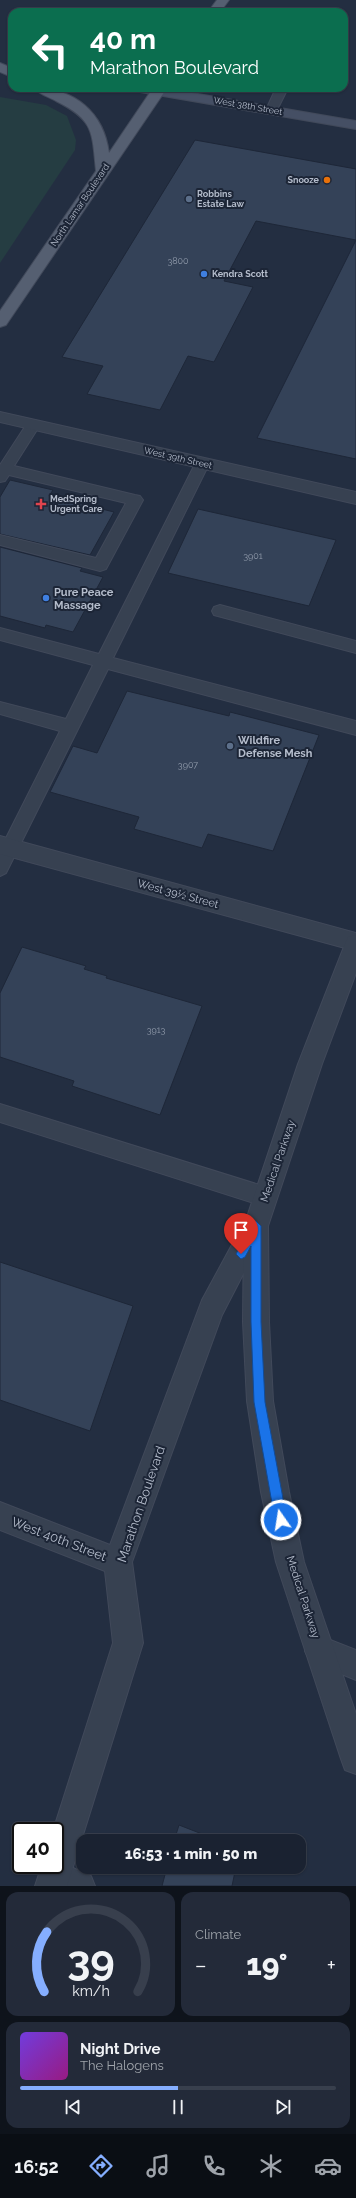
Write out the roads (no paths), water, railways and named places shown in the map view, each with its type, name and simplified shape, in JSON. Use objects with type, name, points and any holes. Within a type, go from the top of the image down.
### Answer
[{"type":"main road","points":[[49,92],[79,107],[93,120],[102,144],[103,171]]},
{"type":"main road","name":"North Lamar Boulevard","points":[[0,322],[157,92]]},
{"type":"main road","name":"West 38th Street","points":[[175,92],[356,125]]},
{"type":"street","name":"West 39th Street","points":[[0,417],[356,498]]},
{"type":"street","name":"West 39½ Street","points":[[5,847],[356,943]]},
{"type":"street","name":"Medical Parkway","points":[[356,943],[310,1064],[256,1226],[256,1322],[262,1417],[275,1492],[290,1562],[356,1759]]},
{"type":"street","name":"Marathon Boulevard","points":[[53,1880],[128,1643],[118,1562],[211,1309],[256,1226]]},
{"type":"street","name":"West 40th Street","points":[[0,1516],[118,1562]]},
{"type":"street","points":[[320,1651],[356,1665]]},
{"type":"lane","points":[[272,110],[280,92]]},
{"type":"lane","points":[[0,540],[100,565],[135,500],[2,473],[33,425]]},
{"type":"lane","points":[[0,868],[5,847],[70,727],[202,464]]},
{"type":"lane","points":[[220,611],[356,647]]},
{"type":"lane","points":[[0,634],[356,728]]},
{"type":"lane","points":[[0,708],[70,727]]},
{"type":"lane","points":[[0,1113],[266,1197]]},
{"type":"lane","points":[[53,1880],[81,1886]]},
{"type":"place","name":"Snooze","points":[[327,180]]},
{"type":"place","name":"Robbins Estate Law","points":[[189,199]]},
{"type":"place","name":"Kendra Scott","points":[[204,274]]},
{"type":"place","name":"MedSpring Urgent Care","points":[[41,504]]},
{"type":"place","name":"Pure Peace Massage","points":[[46,598]]},
{"type":"place","name":"Wildfire Defense Mesh","points":[[230,746]]}]
